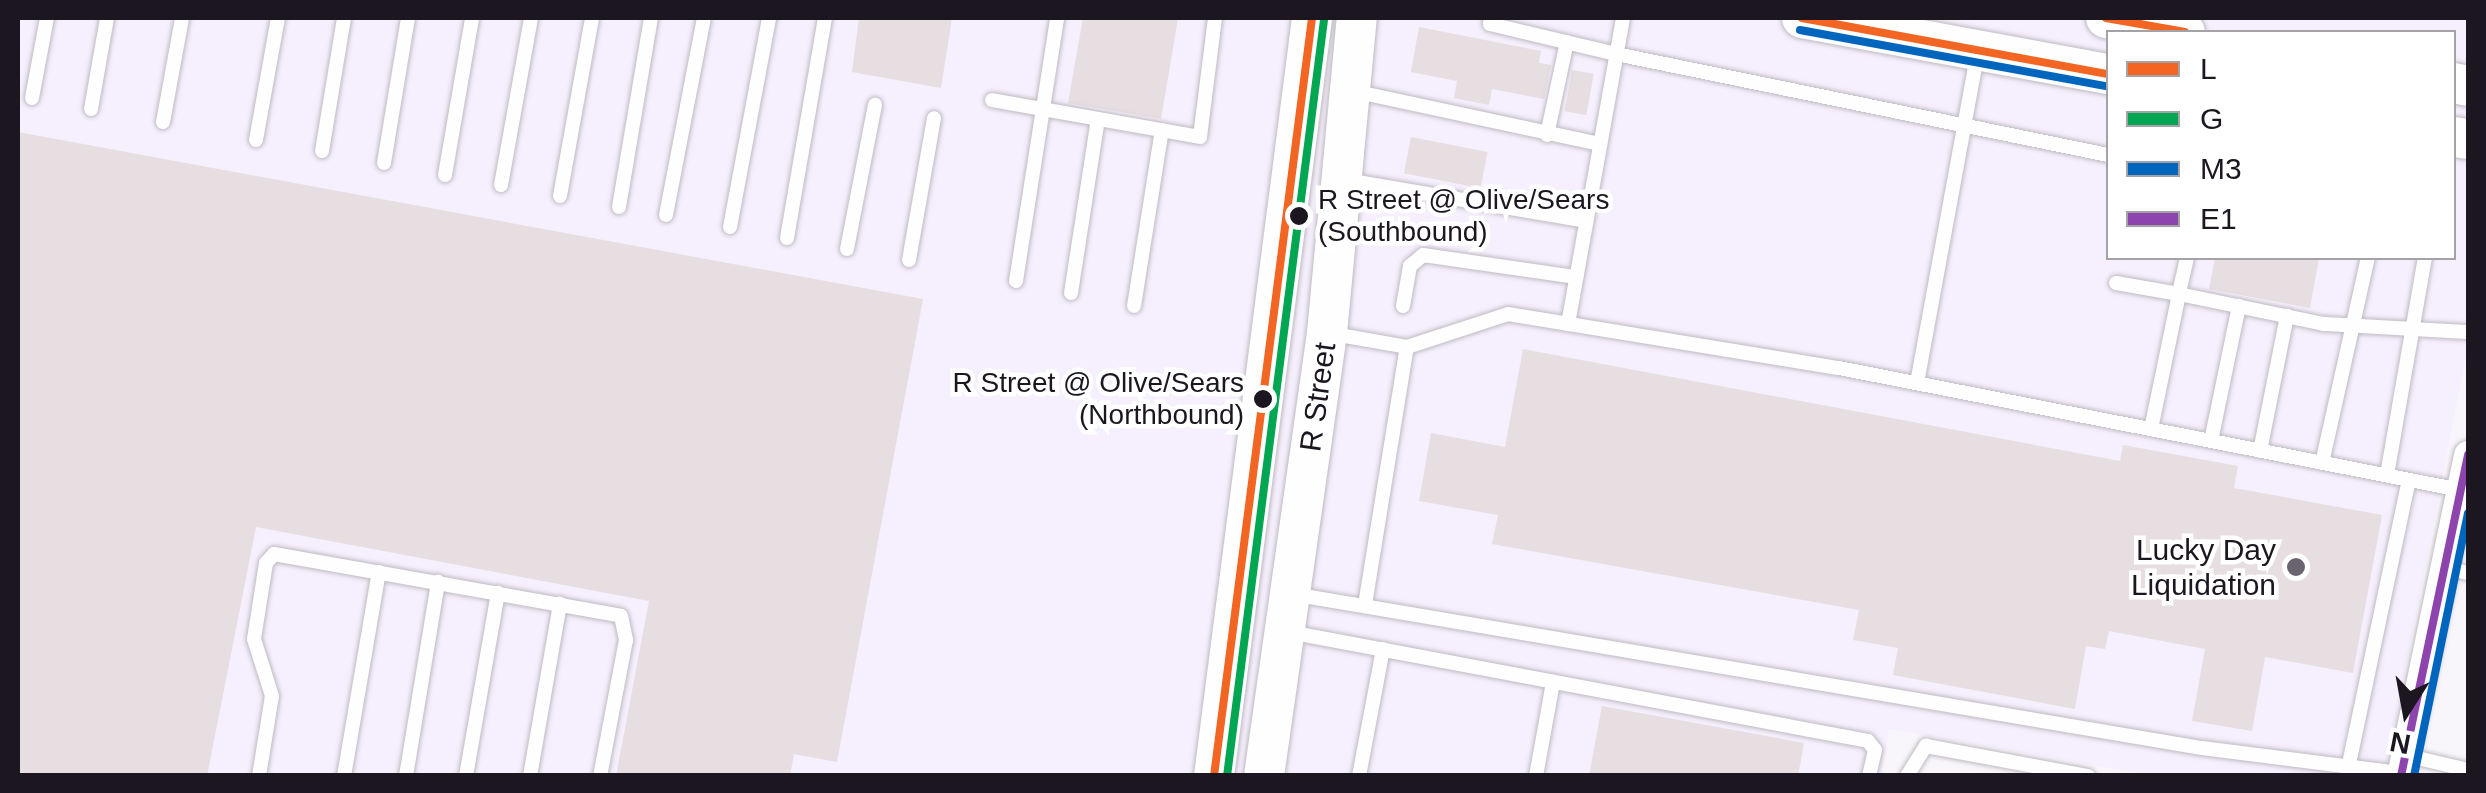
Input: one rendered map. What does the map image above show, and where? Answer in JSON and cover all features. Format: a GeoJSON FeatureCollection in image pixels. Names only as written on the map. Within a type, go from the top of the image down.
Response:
{"type":"FeatureCollection","features":[{"type":"Feature","properties":{"kind":"street","name":"R Street"},"geometry":{"type":"LineString","coordinates":[[1214,776],[1312,18]]}},
{"type":"Feature","properties":{"kind":"street","name":"R Street"},"geometry":{"type":"LineString","coordinates":[[1264,776],[1327,333],[1358,18]]}},
{"type":"Feature","properties":{"kind":"street"},"geometry":{"type":"LineString","coordinates":[[1802,18],[2106,74]]}},
{"type":"Feature","properties":{"kind":"street"},"geometry":{"type":"LineString","coordinates":[[2106,18],[2174,30]]}},
{"type":"Feature","properties":{"kind":"street"},"geometry":{"type":"LineString","coordinates":[[1292,186],[1304,213],[1305,305],[1311,322],[1327,333]]}},
{"type":"Feature","properties":{"kind":"street"},"geometry":{"type":"LineString","coordinates":[[1271,332],[1296,344],[1301,362],[1282,527],[1288,596]]}},
{"type":"Feature","properties":{"kind":"street"},"geometry":{"type":"LineString","coordinates":[[2402,768],[2457,570],[2461,490],[2468,455]]}},
{"type":"Feature","properties":{"kind":"street"},"geometry":{"type":"LineString","coordinates":[[1222,721],[1236,751],[1235,776]]}},
{"type":"Feature","properties":{"kind":"lane"},"geometry":{"type":"LineString","coordinates":[[32,98],[47,18]]}},
{"type":"Feature","properties":{"kind":"lane"},"geometry":{"type":"LineString","coordinates":[[91,109],[108,18]]}},
{"type":"Feature","properties":{"kind":"lane"},"geometry":{"type":"LineString","coordinates":[[163,122],[182,18]]}},
{"type":"Feature","properties":{"kind":"lane"},"geometry":{"type":"LineString","coordinates":[[256,140],[278,18]]}},
{"type":"Feature","properties":{"kind":"lane"},"geometry":{"type":"LineString","coordinates":[[322,152],[344,18]]}},
{"type":"Feature","properties":{"kind":"lane"},"geometry":{"type":"LineString","coordinates":[[384,163],[408,18]]}},
{"type":"Feature","properties":{"kind":"lane"},"geometry":{"type":"LineString","coordinates":[[445,174],[472,18]]}},
{"type":"Feature","properties":{"kind":"lane"},"geometry":{"type":"LineString","coordinates":[[502,185],[532,18]]}},
{"type":"Feature","properties":{"kind":"lane"},"geometry":{"type":"LineString","coordinates":[[560,196],[592,18]]}},
{"type":"Feature","properties":{"kind":"lane"},"geometry":{"type":"LineString","coordinates":[[619,207],[651,18]]}},
{"type":"Feature","properties":{"kind":"lane"},"geometry":{"type":"LineString","coordinates":[[666,216],[704,18]]}},
{"type":"Feature","properties":{"kind":"lane"},"geometry":{"type":"LineString","coordinates":[[730,227],[770,18]]}},
{"type":"Feature","properties":{"kind":"lane"},"geometry":{"type":"LineString","coordinates":[[788,238],[826,18]]}},
{"type":"Feature","properties":{"kind":"lane"},"geometry":{"type":"LineString","coordinates":[[1016,281],[1057,18]]}},
{"type":"Feature","properties":{"kind":"lane"},"geometry":{"type":"LineString","coordinates":[[992,100],[1200,137],[1215,18]]}},
{"type":"Feature","properties":{"kind":"lane"},"geometry":{"type":"LineString","coordinates":[[1492,18],[1490,24],[1616,54],[2106,154]]}},
{"type":"Feature","properties":{"kind":"lane"},"geometry":{"type":"LineString","coordinates":[[1568,324],[1623,18]]}},
{"type":"Feature","properties":{"kind":"lane"},"geometry":{"type":"LineString","coordinates":[[1547,135],[1567,42]]}},
{"type":"Feature","properties":{"kind":"lane"},"geometry":{"type":"LineString","coordinates":[[1917,383],[1978,50]]}},
{"type":"Feature","properties":{"kind":"lane"},"geometry":{"type":"LineString","coordinates":[[1350,90],[1600,144]]}},
{"type":"Feature","properties":{"kind":"lane"},"geometry":{"type":"LineString","coordinates":[[847,249],[875,105]]}},
{"type":"Feature","properties":{"kind":"lane"},"geometry":{"type":"LineString","coordinates":[[909,260],[934,118]]}},
{"type":"Feature","properties":{"kind":"lane"},"geometry":{"type":"LineString","coordinates":[[1071,293],[1098,118]]}},
{"type":"Feature","properties":{"kind":"lane"},"geometry":{"type":"LineString","coordinates":[[1134,306],[1162,130]]}},
{"type":"Feature","properties":{"kind":"lane"},"geometry":{"type":"LineString","coordinates":[[1342,179],[1586,221]]}},
{"type":"Feature","properties":{"kind":"lane"},"geometry":{"type":"LineString","coordinates":[[1403,306],[1410,266],[1423,254],[1576,277]]}},
{"type":"Feature","properties":{"kind":"lane"},"geometry":{"type":"LineString","coordinates":[[2151,429],[2186,260]]}},
{"type":"Feature","properties":{"kind":"lane"},"geometry":{"type":"LineString","coordinates":[[2322,463],[2368,260]]}},
{"type":"Feature","properties":{"kind":"lane"},"geometry":{"type":"LineString","coordinates":[[2387,476],[2425,260]]}},
{"type":"Feature","properties":{"kind":"lane"},"geometry":{"type":"LineString","coordinates":[[2116,283],[2287,316],[2468,332]]}},
{"type":"Feature","properties":{"kind":"lane"},"geometry":{"type":"LineString","coordinates":[[2212,441],[2239,306]]}},
{"type":"Feature","properties":{"kind":"lane"},"geometry":{"type":"LineString","coordinates":[[1327,333],[1407,347],[1508,314],[1917,383],[2461,490]]}},
{"type":"Feature","properties":{"kind":"lane"},"geometry":{"type":"LineString","coordinates":[[2260,451],[2287,316]]}},
{"type":"Feature","properties":{"kind":"lane"},"geometry":{"type":"LineString","coordinates":[[1365,606],[1407,347]]}},
{"type":"Feature","properties":{"kind":"lane"},"geometry":{"type":"LineString","coordinates":[[2349,764],[2410,480]]}},
{"type":"Feature","properties":{"kind":"lane"},"geometry":{"type":"LineString","coordinates":[[259,776],[272,696],[254,638],[266,564],[274,554],[620,616],[626,629],[600,776]]}},
{"type":"Feature","properties":{"kind":"lane"},"geometry":{"type":"LineString","coordinates":[[344,776],[380,572]]}},
{"type":"Feature","properties":{"kind":"lane"},"geometry":{"type":"LineString","coordinates":[[406,776],[438,582]]}},
{"type":"Feature","properties":{"kind":"lane"},"geometry":{"type":"LineString","coordinates":[[466,776],[498,593]]}},
{"type":"Feature","properties":{"kind":"lane"},"geometry":{"type":"LineString","coordinates":[[1288,596],[2202,748],[2349,764],[2468,770]]}},
{"type":"Feature","properties":{"kind":"lane"},"geometry":{"type":"LineString","coordinates":[[1288,596],[1383,650],[1868,741],[1874,750],[1869,776]]}},
{"type":"Feature","properties":{"kind":"lane"},"geometry":{"type":"LineString","coordinates":[[530,776],[560,604]]}},
{"type":"Feature","properties":{"kind":"lane"},"geometry":{"type":"LineString","coordinates":[[1359,776],[1383,650]]}},
{"type":"Feature","properties":{"kind":"lane"},"geometry":{"type":"LineString","coordinates":[[1536,776],[1553,682]]}},
{"type":"Feature","properties":{"kind":"lane"},"geometry":{"type":"LineString","coordinates":[[1907,776],[1926,746],[2088,776]]}},
{"type":"Feature","properties":{"kind":"shaded area"},"geometry":{"type":"Polygon","coordinates":[[[18,18],[2468,18],[2468,345],[2385,775],[2149,775],[1889,729],[1881,776],[18,775],[18,18]]]}},
{"type":"Feature","properties":{"kind":"building"},"geometry":{"type":"Polygon","coordinates":[[[859,18],[952,18],[941,88],[852,72],[859,18]]]}},
{"type":"Feature","properties":{"kind":"building"},"geometry":{"type":"Polygon","coordinates":[[[1083,18],[1178,18],[1161,119],[1068,103],[1083,18]]]}},
{"type":"Feature","properties":{"kind":"building"},"geometry":{"type":"Polygon","coordinates":[[[1419,27],[1541,51],[1539,63],[1551,65],[1544,99],[1492,89],[1489,105],[1454,98],[1457,81],[1411,72],[1419,27]]]}},
{"type":"Feature","properties":{"kind":"building"},"geometry":{"type":"Polygon","coordinates":[[[1572,70],[1594,74],[1586,115],[1565,111],[1572,70]]]}},
{"type":"Feature","properties":{"kind":"building"},"geometry":{"type":"Polygon","coordinates":[[[18,132],[923,299],[837,762],[794,754],[790,776],[616,776],[649,601],[256,527],[207,776],[18,776],[18,132]]]}},
{"type":"Feature","properties":{"kind":"building"},"geometry":{"type":"Polygon","coordinates":[[[1411,137],[1488,152],[1481,188],[1404,173],[1411,137]]]}},
{"type":"Feature","properties":{"kind":"building"},"geometry":{"type":"Polygon","coordinates":[[[2215,260],[2319,260],[2310,308],[2209,289],[2215,260]]]}},
{"type":"Feature","properties":{"kind":"building"},"geometry":{"type":"Polygon","coordinates":[[[1523,349],[2120,461],[2123,445],[2238,466],[2234,488],[2382,515],[2353,673],[2265,657],[2252,731],[2192,721],[2205,649],[2109,631],[2105,649],[2086,646],[2075,709],[1893,675],[1898,648],[1853,640],[1859,610],[1492,544],[1498,515],[1419,501],[1431,433],[1505,447],[1523,349]]]}},
{"type":"Feature","properties":{"kind":"building"},"geometry":{"type":"Polygon","coordinates":[[[1602,706],[1804,743],[1798,776],[1589,776],[1602,706]]]}},
{"type":"Feature","properties":{"kind":"transit line","name":"L"},"geometry":{"type":"LineString","coordinates":[[1214,776],[1312,18]]}},
{"type":"Feature","properties":{"kind":"transit line","name":"L"},"geometry":{"type":"LineString","coordinates":[[1802,18],[2106,74]]}},
{"type":"Feature","properties":{"kind":"transit line","name":"L"},"geometry":{"type":"LineString","coordinates":[[2106,18],[2174,30]]}},
{"type":"Feature","properties":{"kind":"transit line","name":"G"},"geometry":{"type":"LineString","coordinates":[[1227,776],[1324,20]]}},
{"type":"Feature","properties":{"kind":"transit line","name":"M3"},"geometry":{"type":"LineString","coordinates":[[1800,30],[2106,86]]}},
{"type":"Feature","properties":{"kind":"transit line","name":"E1"},"geometry":{"type":"LineString","coordinates":[[2401,776],[2468,455]]}},
{"type":"Feature","properties":{"kind":"transit line","name":"M3"},"geometry":{"type":"LineString","coordinates":[[2414,776],[2468,514]]}},
{"type":"Feature","properties":{"kind":"place","name":"R Street @ Olive/Sears (Southbound)"},"geometry":{"type":"Point","coordinates":[1299,216]}},
{"type":"Feature","properties":{"kind":"place","name":"R Street @ Olive/Sears (Northbound)"},"geometry":{"type":"Point","coordinates":[1263,399]}},
{"type":"Feature","properties":{"kind":"place","name":"Lucky Day Liquidation"},"geometry":{"type":"Point","coordinates":[2296,567]}}]}
